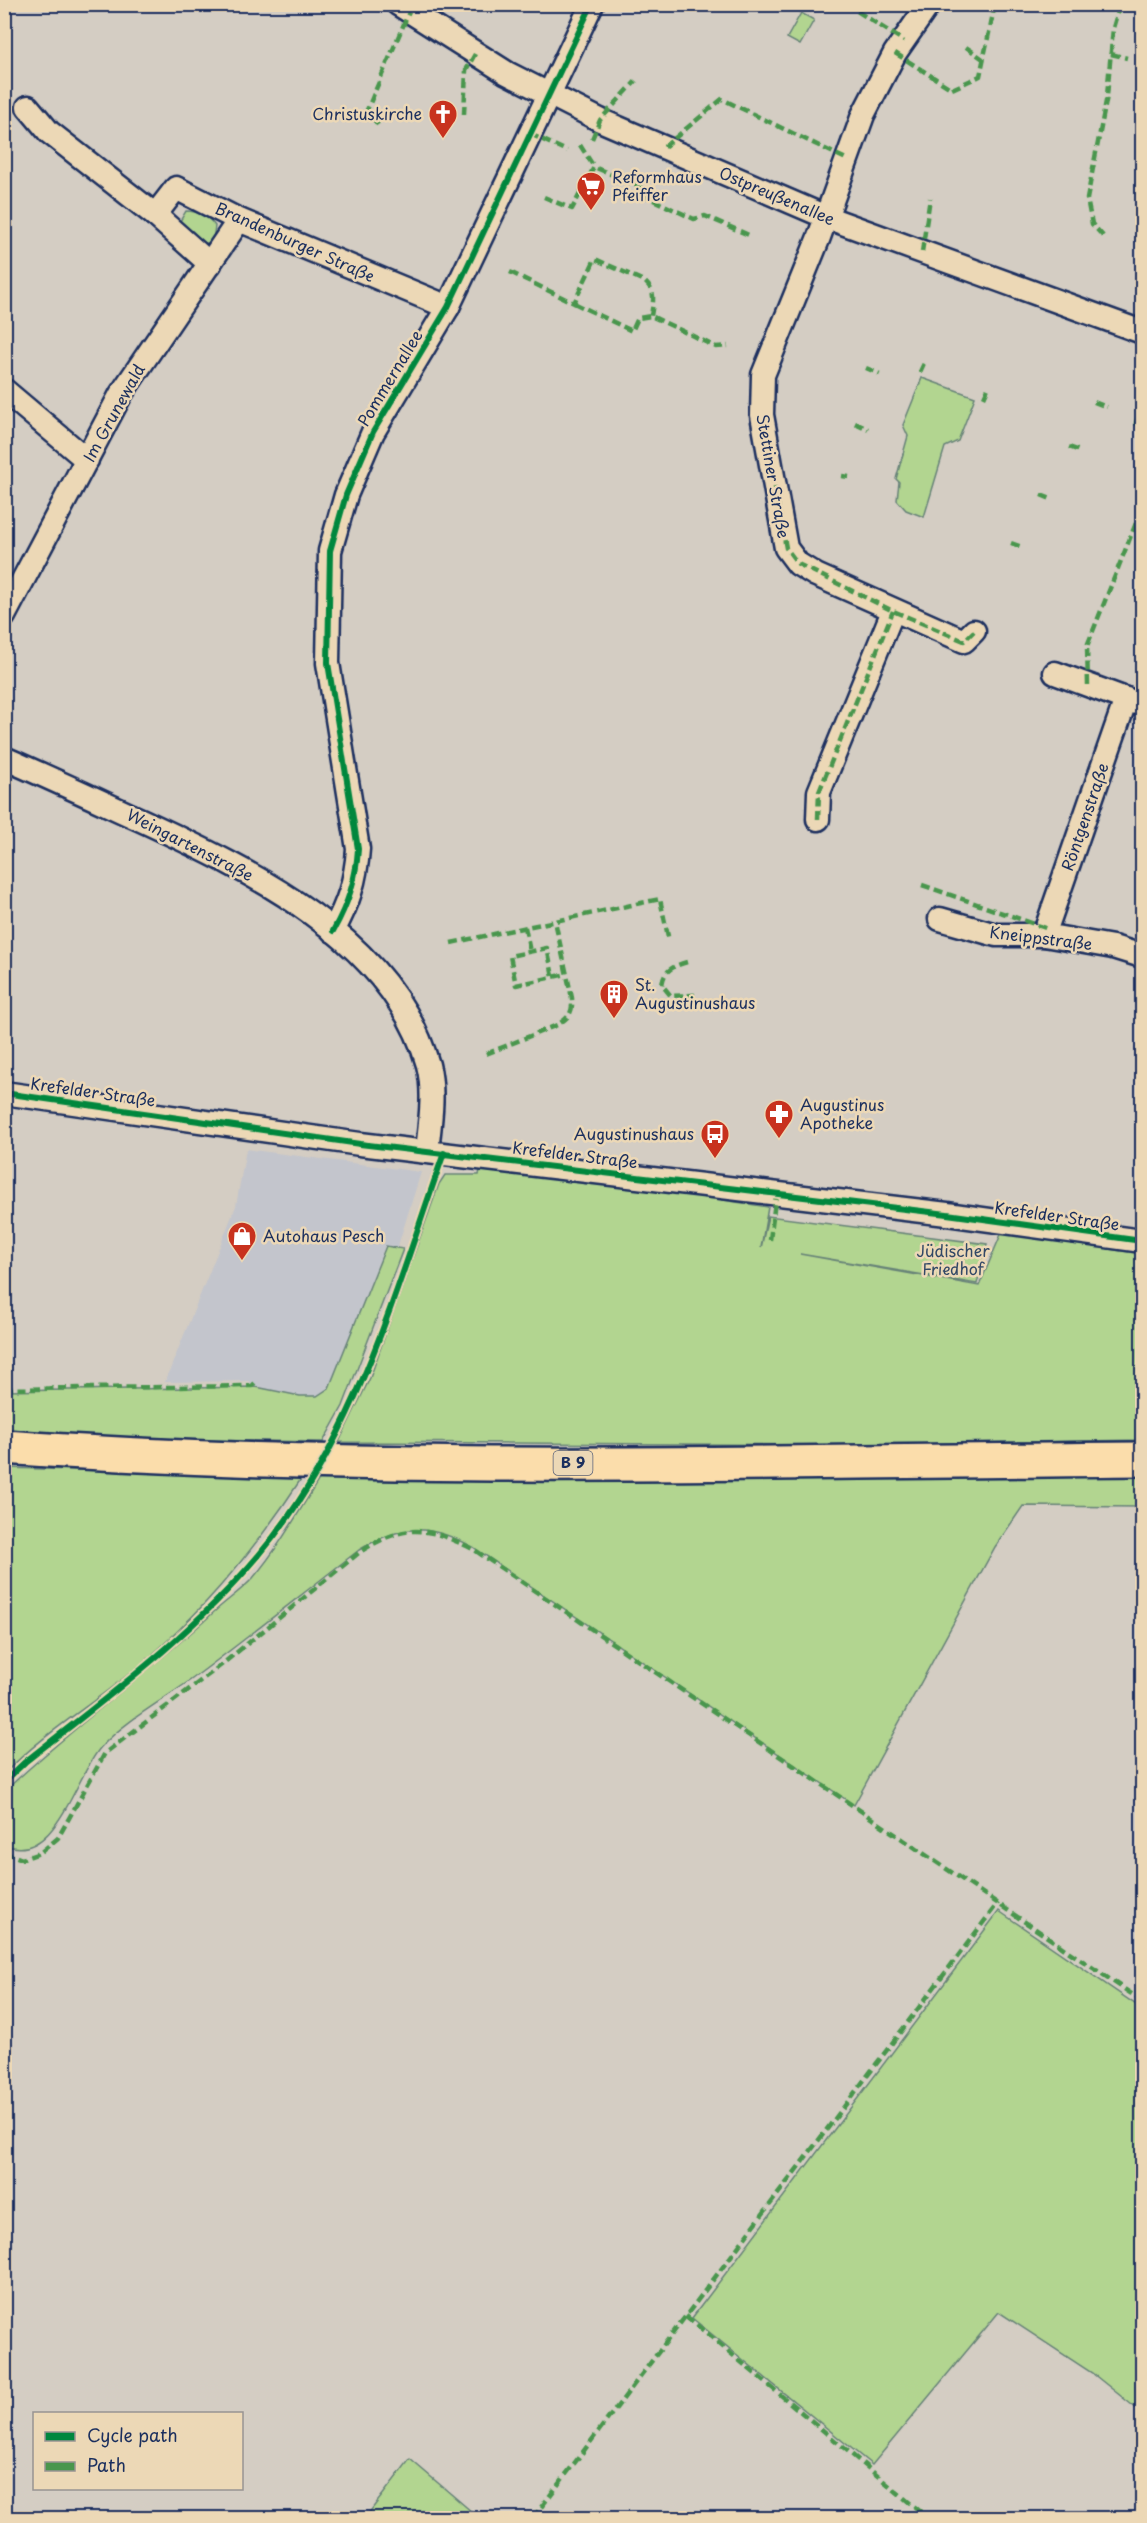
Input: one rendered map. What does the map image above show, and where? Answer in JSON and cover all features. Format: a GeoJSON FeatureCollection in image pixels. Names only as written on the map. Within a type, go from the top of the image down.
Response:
{"type":"FeatureCollection","features":[{"type":"Feature","properties":{"kind":"main road","name":"B 9"},"geometry":{"type":"LineString","coordinates":[[4,1447],[102,1453],[436,1463],[1143,1459]]}},
{"type":"Feature","properties":{"kind":"street","name":"Ostpreußenallee"},"geometry":{"type":"LineString","coordinates":[[398,4],[458,43],[549,96],[826,217],[1143,332]]}},
{"type":"Feature","properties":{"kind":"street","name":"Pommernallee"},"geometry":{"type":"LineString","coordinates":[[333,931],[347,906],[357,876],[358,849],[328,663],[330,551],[346,495],[373,432],[448,307],[592,4]]}},
{"type":"Feature","properties":{"kind":"street","name":"Stettiner Straße"},"geometry":{"type":"LineString","coordinates":[[929,4],[895,53],[862,115],[826,217],[763,375],[762,404],[765,434],[786,548],[798,564],[816,575],[893,611],[964,641],[974,632]]}},
{"type":"Feature","properties":{"kind":"street"},"geometry":{"type":"LineString","coordinates":[[28,106],[49,132],[155,215],[210,264]]}},
{"type":"Feature","properties":{"kind":"street","name":"Brandenburger Straße"},"geometry":{"type":"LineString","coordinates":[[155,215],[176,188],[239,220],[448,307]]}},
{"type":"Feature","properties":{"kind":"street","name":"Im Grunewald"},"geometry":{"type":"LineString","coordinates":[[4,616],[121,394],[239,220]]}},
{"type":"Feature","properties":{"kind":"street"},"geometry":{"type":"LineString","coordinates":[[4,390],[87,460]]}},
{"type":"Feature","properties":{"kind":"street"},"geometry":{"type":"LineString","coordinates":[[818,819],[819,792],[893,611]]}},
{"type":"Feature","properties":{"kind":"street","name":"Röntgenstraße"},"geometry":{"type":"LineString","coordinates":[[1044,935],[1134,702],[1055,673]]}},
{"type":"Feature","properties":{"kind":"street","name":"Weingartenstraße"},"geometry":{"type":"LineString","coordinates":[[4,758],[217,856],[272,888],[333,931],[377,971],[395,994],[416,1030],[428,1067],[432,1104],[427,1151]]}},
{"type":"Feature","properties":{"kind":"street","name":"Kneippstraße"},"geometry":{"type":"LineString","coordinates":[[940,919],[996,935],[1044,935],[1113,947],[1143,956]]}},
{"type":"Feature","properties":{"kind":"street","name":"Krefelder Straße"},"geometry":{"type":"LineString","coordinates":[[4,1093],[360,1144],[947,1214],[1143,1241]]}},
{"type":"Feature","properties":{"kind":"shaded area"},"geometry":{"type":"Polygon","coordinates":[[[246,1149],[421,1172],[397,1249],[385,1246],[329,1388],[317,1396],[300,1396],[256,1387],[249,1381],[165,1382],[236,1206],[246,1149]]]}},
{"type":"Feature","properties":{"kind":"green space"},"geometry":{"type":"Polygon","coordinates":[[[801,13],[814,20],[800,45],[787,38],[801,13]]]}},
{"type":"Feature","properties":{"kind":"green space"},"geometry":{"type":"Polygon","coordinates":[[[186,211],[199,213],[213,223],[215,226],[213,240],[208,243],[199,243],[182,227],[180,221],[186,211]]]}},
{"type":"Feature","properties":{"kind":"green space"},"geometry":{"type":"Polygon","coordinates":[[[922,378],[975,397],[958,441],[945,447],[924,517],[906,510],[897,500],[899,482],[896,479],[908,436],[903,425],[922,378]]]}},
{"type":"Feature","properties":{"kind":"green space","name":"Jüdischer Friedhof"},"geometry":{"type":"Polygon","coordinates":[[[481,1165],[538,1171],[768,1207],[761,1248],[768,1216],[987,1244],[977,1284],[800,1254],[979,1286],[1002,1232],[1114,1240],[1108,1249],[1142,1254],[1142,1440],[860,1445],[339,1442],[370,1378],[439,1184],[445,1175],[479,1175],[481,1165]]]}},
{"type":"Feature","properties":{"kind":"green space"},"geometry":{"type":"Polygon","coordinates":[[[386,1246],[403,1249],[343,1406],[323,1442],[124,1439],[5,1431],[4,1391],[256,1387],[300,1396],[317,1396],[329,1388],[386,1246]]]}},
{"type":"Feature","properties":{"kind":"green space"},"geometry":{"type":"Polygon","coordinates":[[[5,1468],[303,1476],[231,1574],[170,1639],[111,1688],[38,1743],[5,1773],[5,1468]]]}},
{"type":"Feature","properties":{"kind":"green space"},"geometry":{"type":"Polygon","coordinates":[[[1142,1475],[1142,1507],[1023,1506],[995,1547],[854,1805],[473,1547],[443,1534],[415,1530],[388,1535],[359,1550],[192,1679],[122,1728],[101,1747],[51,1830],[38,1842],[23,1848],[5,1845],[4,1792],[249,1582],[281,1541],[321,1476],[1142,1475]]]}},
{"type":"Feature","properties":{"kind":"green space"},"geometry":{"type":"Polygon","coordinates":[[[999,1911],[1142,2009],[1142,2413],[1092,2373],[999,2312],[872,2465],[692,2318],[999,1911]]]}},
{"type":"Feature","properties":{"kind":"green space"},"geometry":{"type":"Polygon","coordinates":[[[410,2459],[479,2518],[365,2518],[410,2459]]]}},
{"type":"Feature","properties":{"kind":"marked path"},"geometry":{"type":"LineString","coordinates":[[846,4],[904,41]]}},
{"type":"Feature","properties":{"kind":"marked path"},"geometry":{"type":"LineString","coordinates":[[895,53],[952,89],[980,76],[995,4]]}},
{"type":"Feature","properties":{"kind":"marked path"},"geometry":{"type":"LineString","coordinates":[[1103,236],[1092,224],[1087,199],[1107,96],[1113,28],[1120,4]]}},
{"type":"Feature","properties":{"kind":"marked path"},"geometry":{"type":"LineString","coordinates":[[378,125],[367,110],[409,12]]}},
{"type":"Feature","properties":{"kind":"marked path"},"geometry":{"type":"LineString","coordinates":[[966,47],[983,59]]}},
{"type":"Feature","properties":{"kind":"marked path"},"geometry":{"type":"LineString","coordinates":[[464,114],[466,70],[475,54]]}},
{"type":"Feature","properties":{"kind":"marked path"},"geometry":{"type":"LineString","coordinates":[[1111,54],[1127,58]]}},
{"type":"Feature","properties":{"kind":"marked path"},"geometry":{"type":"LineString","coordinates":[[592,139],[600,120],[636,81]]}},
{"type":"Feature","properties":{"kind":"marked path"},"geometry":{"type":"LineString","coordinates":[[664,147],[722,99],[846,159]]}},
{"type":"Feature","properties":{"kind":"marked path"},"geometry":{"type":"LineString","coordinates":[[530,134],[567,151]]}},
{"type":"Feature","properties":{"kind":"marked path"},"geometry":{"type":"LineString","coordinates":[[580,145],[594,167]]}},
{"type":"Feature","properties":{"kind":"marked path"},"geometry":{"type":"LineString","coordinates":[[544,197],[572,209],[594,167],[643,188],[645,196],[694,219],[705,216],[751,236]]}},
{"type":"Feature","properties":{"kind":"marked path"},"geometry":{"type":"LineString","coordinates":[[922,252],[930,198]]}},
{"type":"Feature","properties":{"kind":"marked path"},"geometry":{"type":"LineString","coordinates":[[510,272],[574,303],[595,259],[644,281],[648,285],[653,297],[651,316]]}},
{"type":"Feature","properties":{"kind":"marked path"},"geometry":{"type":"LineString","coordinates":[[574,303],[632,331],[638,318],[651,316],[716,347],[728,346]]}},
{"type":"Feature","properties":{"kind":"marked path"},"geometry":{"type":"LineString","coordinates":[[920,372],[925,361]]}},
{"type":"Feature","properties":{"kind":"marked path"},"geometry":{"type":"LineString","coordinates":[[866,368],[880,374]]}},
{"type":"Feature","properties":{"kind":"marked path"},"geometry":{"type":"LineString","coordinates":[[984,397],[989,386]]}},
{"type":"Feature","properties":{"kind":"marked path"},"geometry":{"type":"LineString","coordinates":[[1094,402],[1107,407]]}},
{"type":"Feature","properties":{"kind":"marked path"},"geometry":{"type":"LineString","coordinates":[[1142,405],[1136,423],[1141,428],[1142,488]]}},
{"type":"Feature","properties":{"kind":"marked path"},"geometry":{"type":"LineString","coordinates":[[855,423],[868,429]]}},
{"type":"Feature","properties":{"kind":"marked path"},"geometry":{"type":"LineString","coordinates":[[765,434],[786,548],[798,564],[893,611],[964,641],[974,631]]}},
{"type":"Feature","properties":{"kind":"marked path"},"geometry":{"type":"LineString","coordinates":[[1069,447],[1080,451]]}},
{"type":"Feature","properties":{"kind":"marked path"},"geometry":{"type":"LineString","coordinates":[[842,476],[849,477]]}},
{"type":"Feature","properties":{"kind":"marked path"},"geometry":{"type":"LineString","coordinates":[[1041,495],[1051,499]]}},
{"type":"Feature","properties":{"kind":"marked path"},"geometry":{"type":"LineString","coordinates":[[1088,685],[1087,646],[1142,508]]}},
{"type":"Feature","properties":{"kind":"marked path"},"geometry":{"type":"LineString","coordinates":[[1011,543],[1022,547]]}},
{"type":"Feature","properties":{"kind":"marked path"},"geometry":{"type":"LineString","coordinates":[[818,819],[819,792],[893,611]]}},
{"type":"Feature","properties":{"kind":"marked path"},"geometry":{"type":"LineString","coordinates":[[922,885],[1046,928]]}},
{"type":"Feature","properties":{"kind":"marked path"},"geometry":{"type":"LineString","coordinates":[[451,943],[660,899],[669,941]]}},
{"type":"Feature","properties":{"kind":"marked path"},"geometry":{"type":"LineString","coordinates":[[486,1054],[557,1025],[570,1014],[572,998],[555,921]]}},
{"type":"Feature","properties":{"kind":"marked path"},"geometry":{"type":"LineString","coordinates":[[525,927],[530,952]]}},
{"type":"Feature","properties":{"kind":"marked path"},"geometry":{"type":"LineString","coordinates":[[553,976],[547,948],[510,956],[516,985],[567,974]]}},
{"type":"Feature","properties":{"kind":"marked path"},"geometry":{"type":"LineString","coordinates":[[687,962],[670,969],[662,985],[671,996],[695,995]]}},
{"type":"Feature","properties":{"kind":"marked path"},"geometry":{"type":"LineString","coordinates":[[770,1240],[776,1194]]}},
{"type":"Feature","properties":{"kind":"marked path"},"geometry":{"type":"LineString","coordinates":[[4,1389],[252,1386],[257,1381]]}},
{"type":"Feature","properties":{"kind":"marked path"},"geometry":{"type":"LineString","coordinates":[[4,1852],[22,1859],[40,1853],[58,1838],[105,1753],[220,1666],[360,1552],[390,1536],[403,1532],[428,1532],[473,1549],[1142,2001]]}},
{"type":"Feature","properties":{"kind":"marked path"},"geometry":{"type":"LineString","coordinates":[[533,2518],[998,1903]]}},
{"type":"Feature","properties":{"kind":"marked path"},"geometry":{"type":"LineString","coordinates":[[686,2316],[928,2518]]}},
{"type":"Feature","properties":{"kind":"cycle path"},"geometry":{"type":"LineString","coordinates":[[333,931],[350,891],[358,849],[328,663],[330,551],[346,495],[373,432],[448,307],[592,4]]}},
{"type":"Feature","properties":{"kind":"cycle path"},"geometry":{"type":"LineString","coordinates":[[4,1093],[360,1144],[947,1214],[1142,1241]]}},
{"type":"Feature","properties":{"kind":"cycle path"},"geometry":{"type":"LineString","coordinates":[[4,1782],[25,1762],[177,1639],[233,1584],[259,1555],[293,1510],[322,1463],[370,1363],[444,1153]]}},
{"type":"Feature","properties":{"kind":"place","name":"Christuskirche"},"geometry":{"type":"Point","coordinates":[443,140]}},
{"type":"Feature","properties":{"kind":"place","name":"Reformhaus Pfeiffer"},"geometry":{"type":"Point","coordinates":[591,212]}},
{"type":"Feature","properties":{"kind":"place","name":"St. Augustinushaus"},"geometry":{"type":"Point","coordinates":[614,1020]}},
{"type":"Feature","properties":{"kind":"place","name":"Augustinus Apotheke"},"geometry":{"type":"Point","coordinates":[779,1140]}},
{"type":"Feature","properties":{"kind":"place","name":"Augustinushaus"},"geometry":{"type":"Point","coordinates":[715,1160]}},
{"type":"Feature","properties":{"kind":"place","name":"Autohaus Pesch"},"geometry":{"type":"Point","coordinates":[242,1262]}}]}
